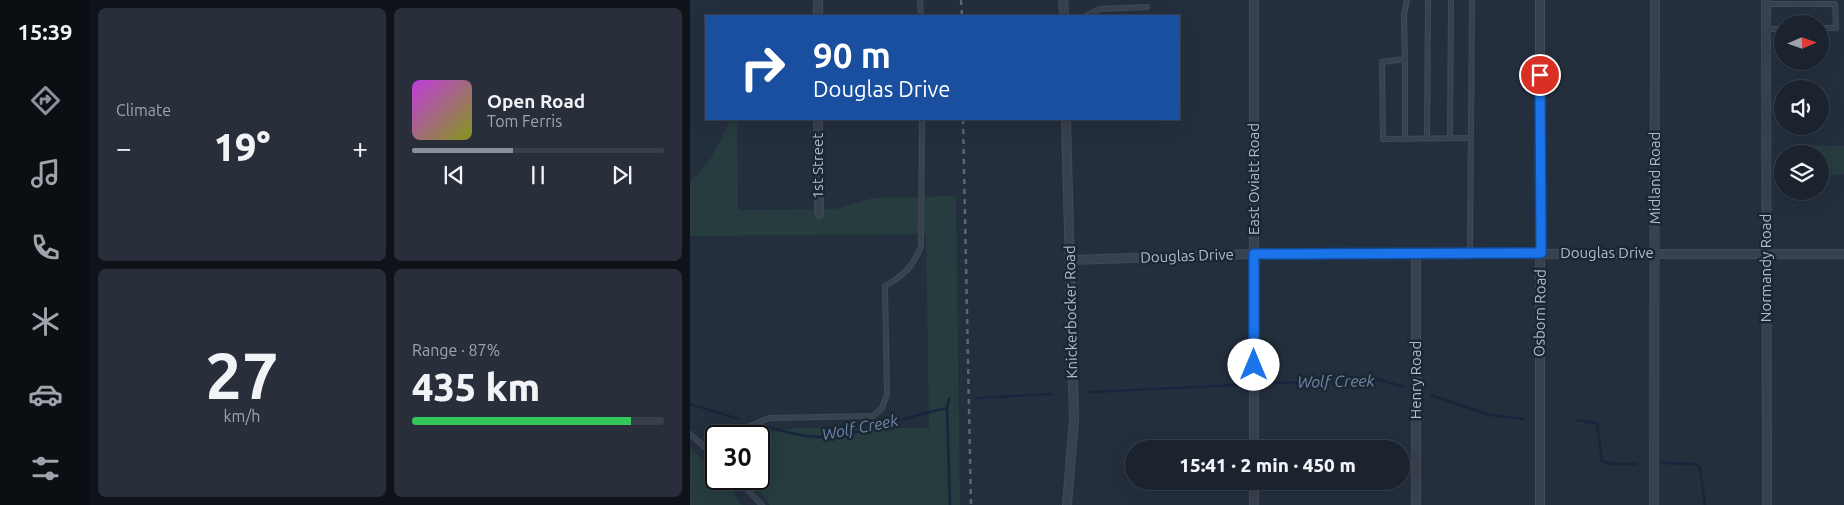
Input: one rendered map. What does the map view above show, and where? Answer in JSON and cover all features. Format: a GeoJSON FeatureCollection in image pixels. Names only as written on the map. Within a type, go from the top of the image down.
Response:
{"type":"FeatureCollection","features":[{"type":"Feature","properties":{"kind":"street"},"geometry":{"type":"LineString","coordinates":[[818,0],[818,15]]}},
{"type":"Feature","properties":{"kind":"street"},"geometry":{"type":"LineString","coordinates":[[1063,0],[1064,15]]}},
{"type":"Feature","properties":{"kind":"street","name":"East Oviatt Road"},"geometry":{"type":"LineString","coordinates":[[1254,0],[1254,440]]}},
{"type":"Feature","properties":{"kind":"street","name":"Osborn Road"},"geometry":{"type":"LineString","coordinates":[[1540,0],[1540,505]]}},
{"type":"Feature","properties":{"kind":"street","name":"Midland Road"},"geometry":{"type":"LineString","coordinates":[[1654,0],[1654,505]]}},
{"type":"Feature","properties":{"kind":"street","name":"Normandy Road"},"geometry":{"type":"LineString","coordinates":[[1766,2],[1767,505]]}},
{"type":"Feature","properties":{"kind":"street","name":"1st Street"},"geometry":{"type":"LineString","coordinates":[[818,120],[819,214]]}},
{"type":"Feature","properties":{"kind":"street","name":"Knickerbocker Road"},"geometry":{"type":"LineString","coordinates":[[1066,120],[1074,419],[1067,505]]}},
{"type":"Feature","properties":{"kind":"street","name":"Douglas Drive"},"geometry":{"type":"LineString","coordinates":[[1070,260],[1254,254],[1844,254]]}},
{"type":"Feature","properties":{"kind":"street","name":"Henry Road"},"geometry":{"type":"LineString","coordinates":[[1416,255],[1416,505]]}},
{"type":"Feature","properties":{"kind":"street"},"geometry":{"type":"LineString","coordinates":[[1254,490],[1254,505]]}},
{"type":"Feature","properties":{"kind":"lane"},"geometry":{"type":"LineString","coordinates":[[920,0],[920,15]]}},
{"type":"Feature","properties":{"kind":"lane"},"geometry":{"type":"LineString","coordinates":[[1405,139],[1404,15],[1407,0]]}},
{"type":"Feature","properties":{"kind":"lane"},"geometry":{"type":"LineString","coordinates":[[1427,138],[1428,0]]}},
{"type":"Feature","properties":{"kind":"lane"},"geometry":{"type":"LineString","coordinates":[[1450,138],[1451,0]]}},
{"type":"Feature","properties":{"kind":"lane"},"geometry":{"type":"LineString","coordinates":[[1470,254],[1472,0]]}},
{"type":"Feature","properties":{"kind":"lane"},"geometry":{"type":"LineString","coordinates":[[1766,2],[1835,4],[1836,28],[1829,28]]}},
{"type":"Feature","properties":{"kind":"lane"},"geometry":{"type":"LineString","coordinates":[[1088,15],[1100,9],[1147,7]]}},
{"type":"Feature","properties":{"kind":"lane"},"geometry":{"type":"LineString","coordinates":[[1766,29],[1774,29]]}},
{"type":"Feature","properties":{"kind":"lane"},"geometry":{"type":"LineString","coordinates":[[1405,59],[1382,62],[1383,139],[1471,138]]}},
{"type":"Feature","properties":{"kind":"lane"},"geometry":{"type":"LineString","coordinates":[[752,425],[769,418],[873,416],[882,408],[887,394],[885,286],[905,274],[916,260],[921,246],[922,120]]}},
{"type":"Feature","properties":{"kind":"lane"},"geometry":{"type":"LineString","coordinates":[[690,434],[705,447]]}},
{"type":"Feature","properties":{"kind":"lane"},"geometry":{"type":"LineString","coordinates":[[748,490],[762,505]]}},
{"type":"Feature","properties":{"kind":"green space"},"geometry":{"type":"Polygon","coordinates":[[[730,120],[737,120],[738,210],[835,209],[873,198],[956,196],[960,505],[770,505],[758,490],[770,490],[770,433],[797,428],[929,428],[926,234],[690,236],[690,183],[711,158],[730,120]]]}},
{"type":"Feature","properties":{"kind":"green space"},"geometry":{"type":"Polygon","coordinates":[[[1829,146],[1844,146],[1844,174],[1829,175],[1829,146]]]}},
{"type":"Feature","properties":{"kind":"green space"},"geometry":{"type":"Polygon","coordinates":[[[690,448],[705,462],[705,490],[733,490],[742,505],[690,505],[690,448]]]}},
{"type":"Feature","properties":{"kind":"waterway","name":"Wolf Creek"},"geometry":{"type":"LineString","coordinates":[[1266,383],[1380,380],[1404,387]]}},
{"type":"Feature","properties":{"kind":"waterway","name":"Wolf Creek"},"geometry":{"type":"LineString","coordinates":[[1090,392],[1237,385]]}},
{"type":"Feature","properties":{"kind":"waterway","name":"Wolf Creek"},"geometry":{"type":"LineString","coordinates":[[976,398],[1051,394]]}},
{"type":"Feature","properties":{"kind":"waterway","name":"Wolf Creek"},"geometry":{"type":"LineString","coordinates":[[1431,395],[1490,415],[1523,419]]}},
{"type":"Feature","properties":{"kind":"waterway","name":"Wolf Creek"},"geometry":{"type":"LineString","coordinates":[[770,427],[807,436],[837,436],[947,408],[949,399]]}},
{"type":"Feature","properties":{"kind":"waterway","name":"Wolf Creek"},"geometry":{"type":"LineString","coordinates":[[690,404],[738,419]]}},
{"type":"Feature","properties":{"kind":"waterway"},"geometry":{"type":"LineString","coordinates":[[947,408],[950,505]]}},
{"type":"Feature","properties":{"kind":"waterway","name":"Wolf Creek"},"geometry":{"type":"LineString","coordinates":[[1577,420],[1597,423],[1602,461],[1613,464],[1636,464]]}},
{"type":"Feature","properties":{"kind":"waterway","name":"Wolf Creek"},"geometry":{"type":"LineString","coordinates":[[1662,463],[1694,464],[1700,467],[1705,505]]}},
{"type":"Feature","properties":{"kind":"railway"},"geometry":{"type":"LineString","coordinates":[[961,0],[962,15]]}},
{"type":"Feature","properties":{"kind":"railway"},"geometry":{"type":"LineString","coordinates":[[963,120],[971,505]]}},
{"type":"Feature","properties":{"kind":"route"},"geometry":{"type":"LineString","coordinates":[[1254,365],[1254,254],[1416,255],[1541,253],[1540,75]]}}]}
